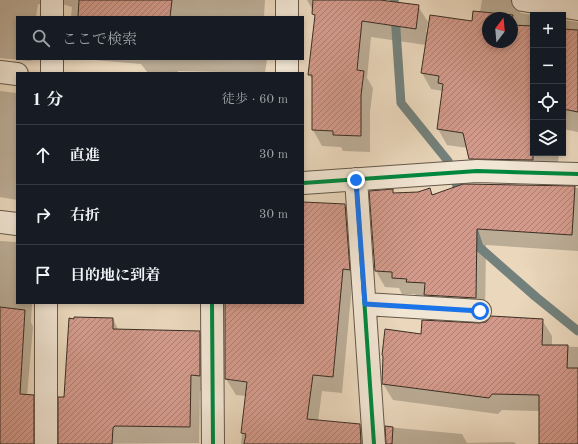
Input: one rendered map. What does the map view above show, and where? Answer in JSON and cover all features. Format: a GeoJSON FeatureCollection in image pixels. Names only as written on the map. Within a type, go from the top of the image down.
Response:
{"type":"FeatureCollection","features":[{"type":"Feature","properties":{"kind":"street"},"geometry":{"type":"LineString","coordinates":[[52,0],[52,16]]}},
{"type":"Feature","properties":{"kind":"street"},"geometry":{"type":"LineString","coordinates":[[287,0],[287,16]]}},
{"type":"Feature","properties":{"kind":"street"},"geometry":{"type":"LineString","coordinates":[[523,0],[578,8]]}},
{"type":"Feature","properties":{"kind":"street"},"geometry":{"type":"LineString","coordinates":[[52,60],[52,72]]}},
{"type":"Feature","properties":{"kind":"street"},"geometry":{"type":"LineString","coordinates":[[287,60],[287,72]]}},
{"type":"Feature","properties":{"kind":"street"},"geometry":{"type":"LineString","coordinates":[[0,72],[16,74]]}},
{"type":"Feature","properties":{"kind":"street"},"geometry":{"type":"LineString","coordinates":[[304,183],[477,171],[578,174]]}},
{"type":"Feature","properties":{"kind":"street"},"geometry":{"type":"LineString","coordinates":[[356,180],[374,444]]}},
{"type":"Feature","properties":{"kind":"street"},"geometry":{"type":"LineString","coordinates":[[0,222],[16,224]]}},
{"type":"Feature","properties":{"kind":"street"},"geometry":{"type":"LineString","coordinates":[[46,304],[46,444]]}},
{"type":"Feature","properties":{"kind":"street"},"geometry":{"type":"LineString","coordinates":[[212,304],[213,444]]}},
{"type":"Feature","properties":{"kind":"street"},"geometry":{"type":"LineString","coordinates":[[365,304],[480,311]]}},
{"type":"Feature","properties":{"kind":"building"},"geometry":{"type":"Polygon","coordinates":[[[79,0],[172,0],[170,16],[78,16],[79,0]]]}},
{"type":"Feature","properties":{"kind":"building"},"geometry":{"type":"Polygon","coordinates":[[[313,0],[380,0],[419,5],[416,29],[362,21],[357,70],[364,71],[361,95],[361,136],[333,135],[333,131],[312,130],[312,75],[308,75],[315,15],[312,14],[313,0]]]}},
{"type":"Feature","properties":{"kind":"building"},"geometry":{"type":"Polygon","coordinates":[[[473,11],[483,12],[482,48],[518,48],[518,25],[530,26],[530,156],[533,156],[533,160],[469,159],[463,133],[437,129],[443,84],[438,83],[439,76],[421,73],[430,15],[472,21],[473,11]]]}},
{"type":"Feature","properties":{"kind":"building"},"geometry":{"type":"Polygon","coordinates":[[[566,29],[578,30],[578,112],[566,110],[566,29]]]}},
{"type":"Feature","properties":{"kind":"building"},"geometry":{"type":"Polygon","coordinates":[[[463,184],[575,186],[572,235],[477,229],[476,298],[424,295],[425,283],[406,282],[407,279],[392,278],[392,272],[375,271],[369,191],[393,189],[393,193],[418,192],[430,188],[432,195],[463,184]]]}},
{"type":"Feature","properties":{"kind":"building"},"geometry":{"type":"Polygon","coordinates":[[[304,202],[345,204],[350,270],[343,269],[333,377],[313,375],[307,419],[360,424],[361,444],[244,444],[246,434],[241,433],[247,382],[225,379],[225,304],[304,304],[304,202]]]}},
{"type":"Feature","properties":{"kind":"building"},"geometry":{"type":"Polygon","coordinates":[[[0,307],[25,310],[20,394],[34,395],[34,444],[0,444],[0,307]]]}},
{"type":"Feature","properties":{"kind":"building"},"geometry":{"type":"Polygon","coordinates":[[[491,316],[543,319],[542,345],[568,345],[567,368],[578,368],[578,444],[539,444],[539,395],[492,394],[489,398],[382,384],[382,355],[385,329],[421,334],[422,320],[479,323],[486,322],[491,316]]]}},
{"type":"Feature","properties":{"kind":"building"},"geometry":{"type":"Polygon","coordinates":[[[74,317],[113,318],[113,329],[200,331],[200,376],[191,375],[190,427],[115,426],[113,428],[112,444],[58,444],[58,397],[64,397],[69,318],[74,319],[74,317]]]}},
{"type":"Feature","properties":{"kind":"building"},"geometry":{"type":"Polygon","coordinates":[[[385,426],[393,427],[392,444],[386,444],[385,426]]]}},
{"type":"Feature","properties":{"kind":"waterway"},"geometry":{"type":"LineString","coordinates":[[394,0],[401,103],[448,161],[461,197]]}},
{"type":"Feature","properties":{"kind":"waterway"},"geometry":{"type":"LineString","coordinates":[[473,229],[479,247],[536,297],[578,331]]}},
{"type":"Feature","properties":{"kind":"cycle path"},"geometry":{"type":"LineString","coordinates":[[304,183],[477,171],[578,174]]}},
{"type":"Feature","properties":{"kind":"cycle path"},"geometry":{"type":"LineString","coordinates":[[356,179],[374,444]]}},
{"type":"Feature","properties":{"kind":"cycle path"},"geometry":{"type":"LineString","coordinates":[[212,304],[213,444]]}},
{"type":"Feature","properties":{"kind":"route"},"geometry":{"type":"LineString","coordinates":[[356,180],[365,304],[480,311]]}}]}
